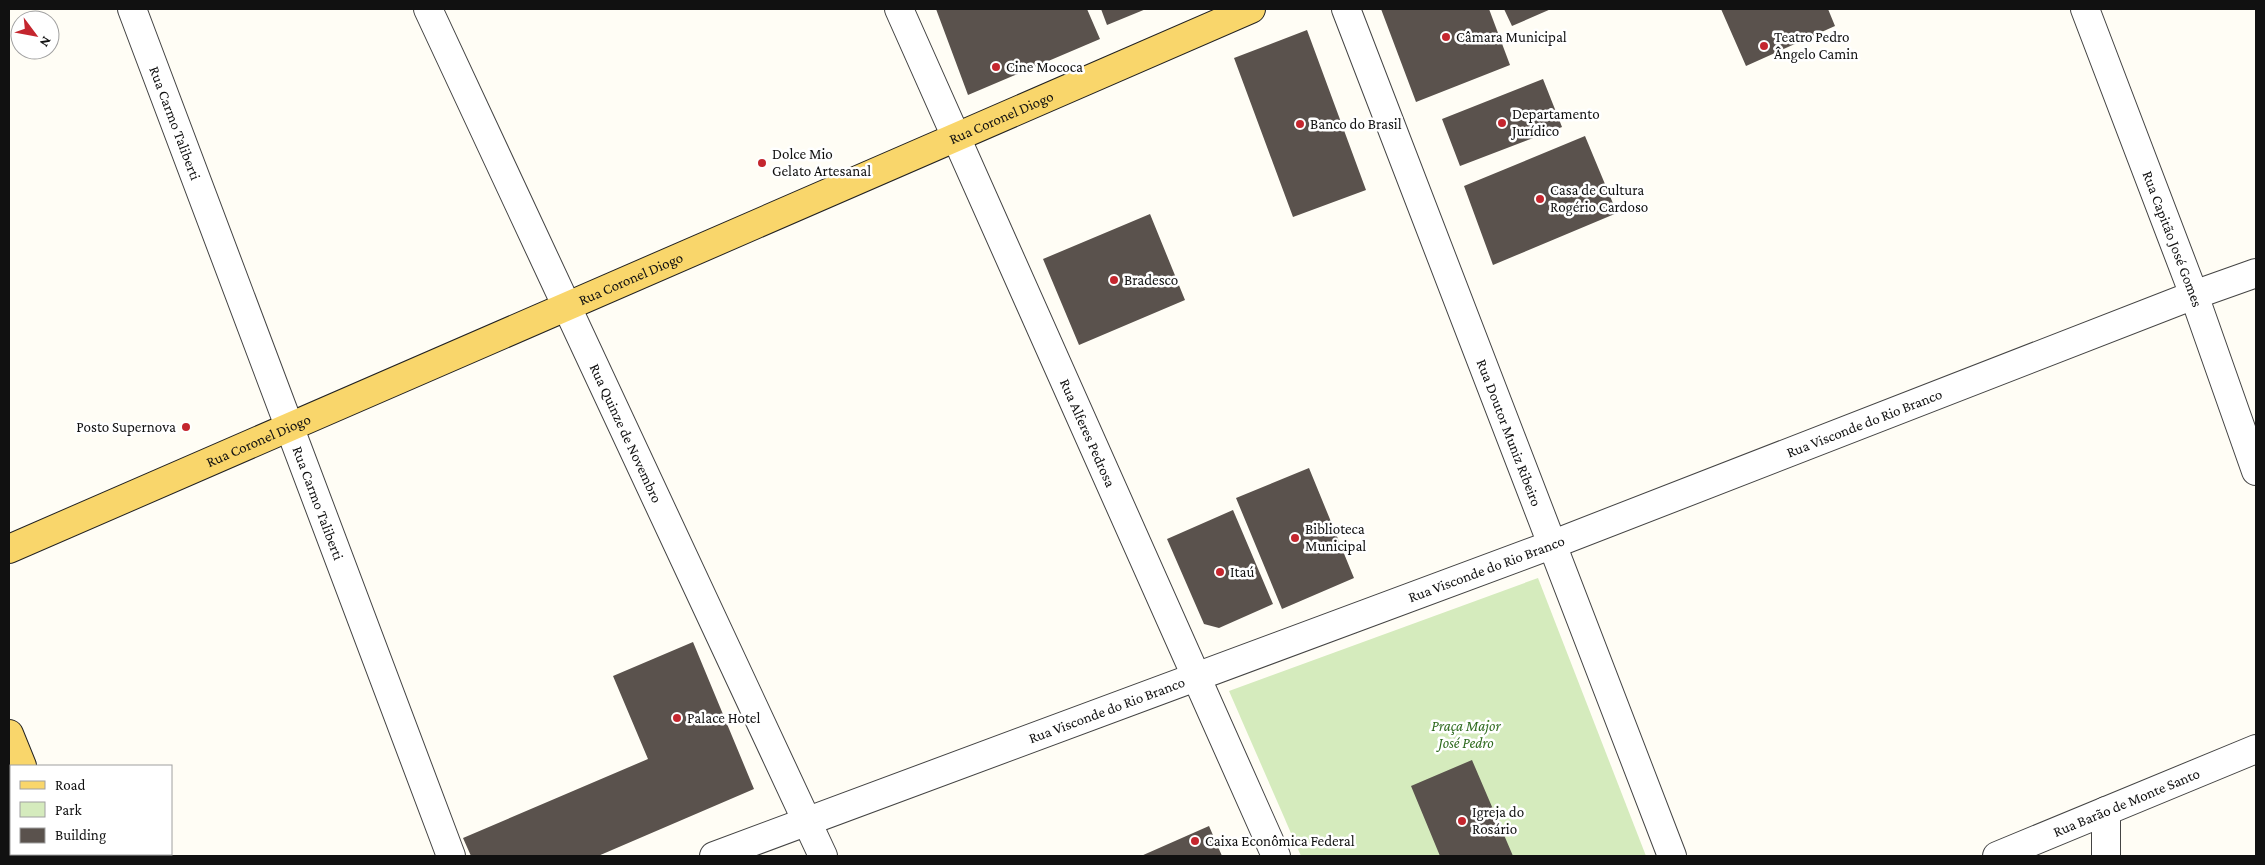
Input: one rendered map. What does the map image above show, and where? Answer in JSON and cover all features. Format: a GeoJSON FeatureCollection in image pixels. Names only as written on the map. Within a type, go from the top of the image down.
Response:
{"type":"FeatureCollection","features":[{"type":"Feature","properties":{"kind":"main road","name":"Rua Coronel Diogo"},"geometry":{"type":"LineString","coordinates":[[9,549],[1251,9]]}},
{"type":"Feature","properties":{"kind":"main road"},"geometry":{"type":"LineString","coordinates":[[9,734],[22,765]]}},
{"type":"Feature","properties":{"kind":"street","name":"Rua Carmo Taliberti"},"geometry":{"type":"LineString","coordinates":[[132,9],[451,856]]}},
{"type":"Feature","properties":{"kind":"street","name":"Rua Quinze de Novembro"},"geometry":{"type":"LineString","coordinates":[[428,9],[823,856]]}},
{"type":"Feature","properties":{"kind":"street","name":"Rua Alferes Pedrosa"},"geometry":{"type":"LineString","coordinates":[[899,9],[1276,856]]}},
{"type":"Feature","properties":{"kind":"street","name":"Rua Doutor Muniz Ribeiro"},"geometry":{"type":"LineString","coordinates":[[1346,9],[1672,856]]}},
{"type":"Feature","properties":{"kind":"street","name":"Rua Capitão José Gomes"},"geometry":{"type":"LineString","coordinates":[[2085,9],[2194,295],[2256,471]]}},
{"type":"Feature","properties":{"kind":"street","name":"Rua Visconde do Rio Branco"},"geometry":{"type":"LineString","coordinates":[[714,856],[1551,545],[2194,295],[2256,273]]}},
{"type":"Feature","properties":{"kind":"street","name":"Rua Barão de Monte Santo"},"geometry":{"type":"LineString","coordinates":[[1998,856],[2256,749]]}},
{"type":"Feature","properties":{"kind":"street"},"geometry":{"type":"LineString","coordinates":[[2106,811],[2106,856]]}},
{"type":"Feature","properties":{"kind":"green space","name":"Praça Major José Pedro"},"geometry":{"type":"Polygon","coordinates":[[[1538,578],[1646,856],[1301,856],[1229,691],[1538,578]]]}},
{"type":"Feature","properties":{"kind":"building","name":"Cine Mococa"},"geometry":{"type":"Polygon","coordinates":[[[936,9],[1087,9],[1100,39],[968,95],[936,9]]]}},
{"type":"Feature","properties":{"kind":"building"},"geometry":{"type":"Polygon","coordinates":[[[1101,9],[1146,9],[1107,25],[1101,9]]]}},
{"type":"Feature","properties":{"kind":"building","name":"Câmara Municipal"},"geometry":{"type":"Polygon","coordinates":[[[1381,9],[1489,9],[1510,65],[1416,102],[1381,9]]]}},
{"type":"Feature","properties":{"kind":"building"},"geometry":{"type":"Polygon","coordinates":[[[1504,9],[1551,9],[1512,26],[1504,9]]]}},
{"type":"Feature","properties":{"kind":"building","name":"Teatro Pedro Ângelo Camin"},"geometry":{"type":"Polygon","coordinates":[[[1721,9],[1828,9],[1835,26],[1746,66],[1721,9]]]}},
{"type":"Feature","properties":{"kind":"building","name":"Banco do Brasil"},"geometry":{"type":"Polygon","coordinates":[[[1307,30],[1366,190],[1293,217],[1234,58],[1307,30]]]}},
{"type":"Feature","properties":{"kind":"building","name":"Departamento Jurídico"},"geometry":{"type":"Polygon","coordinates":[[[1543,79],[1562,127],[1460,166],[1442,119],[1543,79]]]}},
{"type":"Feature","properties":{"kind":"building","name":"Casa de Cultura Rogério Cardoso"},"geometry":{"type":"Polygon","coordinates":[[[1585,136],[1617,213],[1493,265],[1464,186],[1585,136]]]}},
{"type":"Feature","properties":{"kind":"building","name":"Bradesco"},"geometry":{"type":"Polygon","coordinates":[[[1150,214],[1185,300],[1079,345],[1043,259],[1150,214]]]}},
{"type":"Feature","properties":{"kind":"building","name":"Biblioteca Municipal"},"geometry":{"type":"Polygon","coordinates":[[[1309,468],[1354,578],[1282,609],[1236,498],[1309,468]]]}},
{"type":"Feature","properties":{"kind":"building","name":"Itaú"},"geometry":{"type":"Polygon","coordinates":[[[1233,510],[1273,604],[1219,628],[1204,624],[1167,539],[1233,510]]]}},
{"type":"Feature","properties":{"kind":"building","name":"Palace Hotel"},"geometry":{"type":"Polygon","coordinates":[[[693,642],[754,789],[598,856],[471,856],[463,838],[648,759],[613,676],[693,642]]]}},
{"type":"Feature","properties":{"kind":"building","name":"Igreja do Rosário"},"geometry":{"type":"Polygon","coordinates":[[[1472,760],[1513,856],[1440,856],[1411,786],[1472,760]]]}},
{"type":"Feature","properties":{"kind":"building","name":"Caixa Econômica Federal"},"geometry":{"type":"Polygon","coordinates":[[[1209,826],[1222,856],[1141,856],[1209,826]]]}},
{"type":"Feature","properties":{"kind":"place","name":"Câmara Municipal"},"geometry":{"type":"Point","coordinates":[1446,37]}},
{"type":"Feature","properties":{"kind":"place","name":"Teatro Pedro Ângelo Camin"},"geometry":{"type":"Point","coordinates":[1764,46]}},
{"type":"Feature","properties":{"kind":"place","name":"Cine Mococa"},"geometry":{"type":"Point","coordinates":[996,67]}},
{"type":"Feature","properties":{"kind":"place","name":"Departamento Jurídico"},"geometry":{"type":"Point","coordinates":[1502,123]}},
{"type":"Feature","properties":{"kind":"place","name":"Banco do Brasil"},"geometry":{"type":"Point","coordinates":[1300,124]}},
{"type":"Feature","properties":{"kind":"place","name":"Dolce Mio Gelato Artesanal"},"geometry":{"type":"Point","coordinates":[762,163]}},
{"type":"Feature","properties":{"kind":"place","name":"Casa de Cultura Rogério Cardoso"},"geometry":{"type":"Point","coordinates":[1540,199]}},
{"type":"Feature","properties":{"kind":"place","name":"Bradesco"},"geometry":{"type":"Point","coordinates":[1114,280]}},
{"type":"Feature","properties":{"kind":"place","name":"Posto Supernova"},"geometry":{"type":"Point","coordinates":[186,427]}},
{"type":"Feature","properties":{"kind":"place","name":"Biblioteca Municipal"},"geometry":{"type":"Point","coordinates":[1295,538]}},
{"type":"Feature","properties":{"kind":"place","name":"Itaú"},"geometry":{"type":"Point","coordinates":[1220,572]}},
{"type":"Feature","properties":{"kind":"place","name":"Palace Hotel"},"geometry":{"type":"Point","coordinates":[677,718]}},
{"type":"Feature","properties":{"kind":"place","name":"Igreja do Rosário"},"geometry":{"type":"Point","coordinates":[1462,821]}},
{"type":"Feature","properties":{"kind":"place","name":"Caixa Econômica Federal"},"geometry":{"type":"Point","coordinates":[1195,841]}}]}
